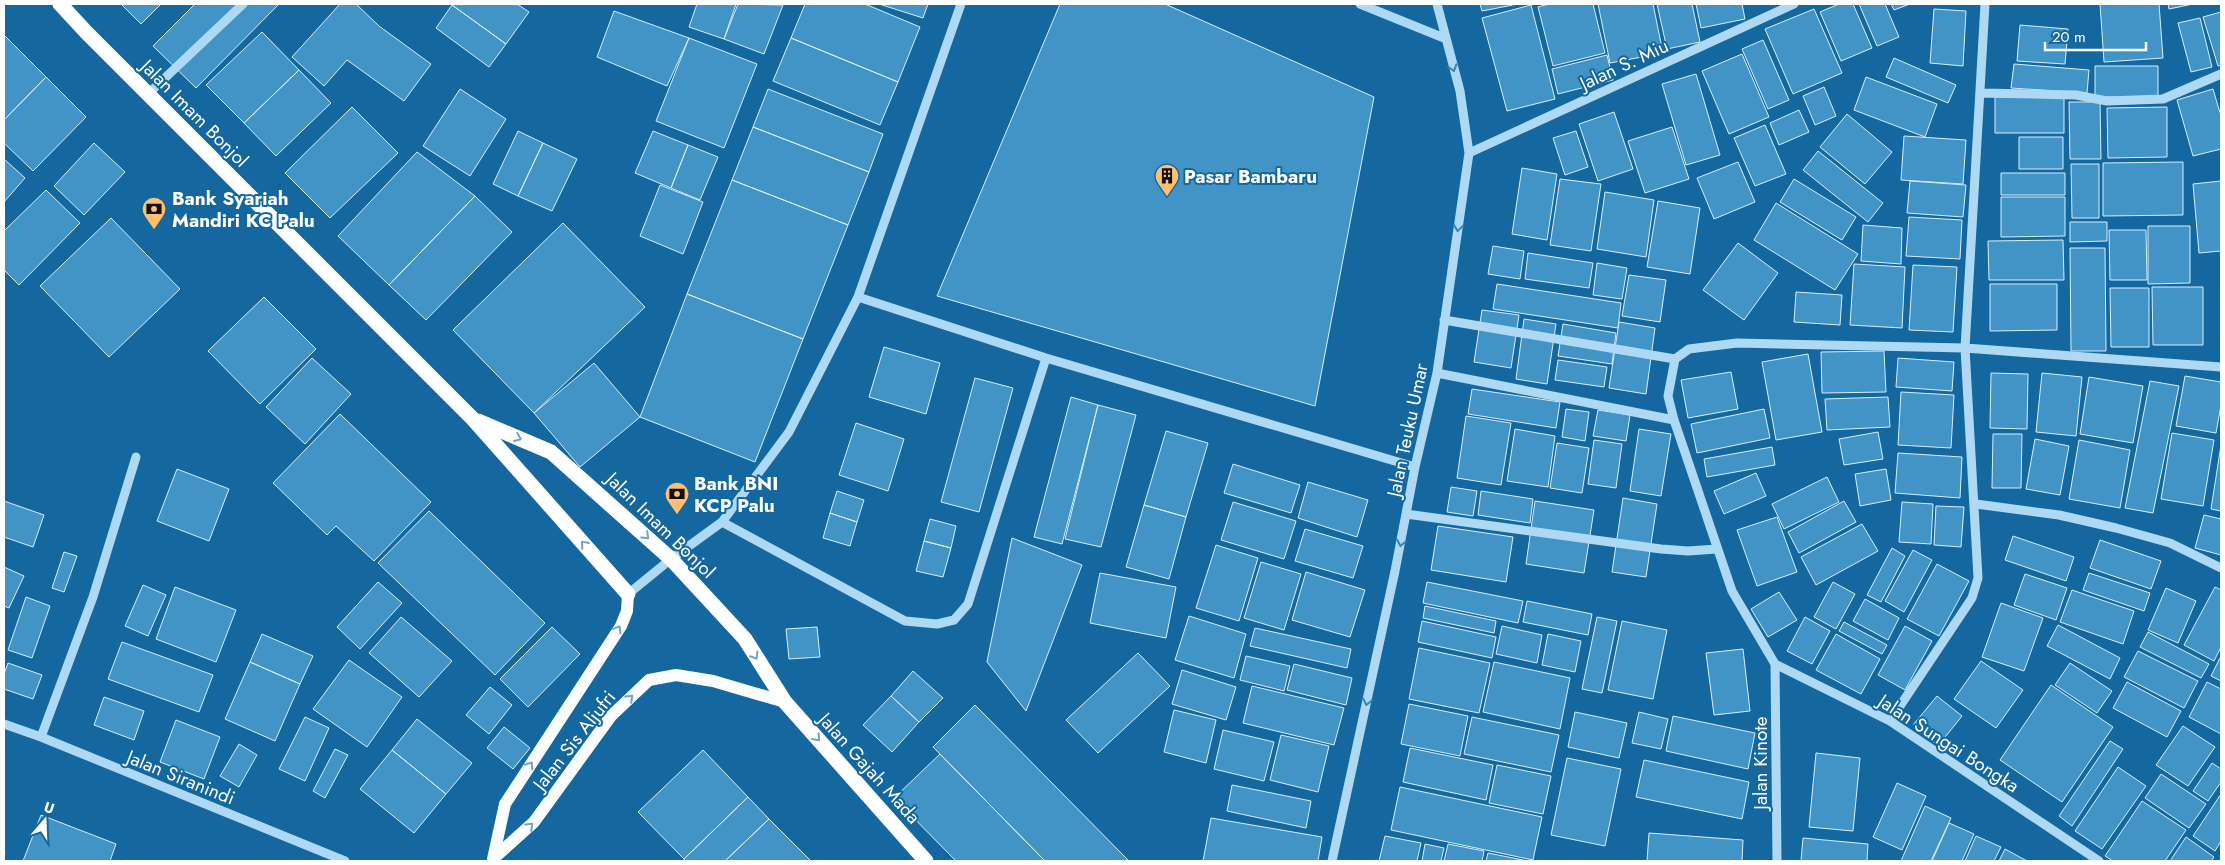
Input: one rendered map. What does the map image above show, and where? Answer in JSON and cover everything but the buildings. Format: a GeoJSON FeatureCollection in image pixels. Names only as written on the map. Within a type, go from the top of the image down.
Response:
{"type":"FeatureCollection","features":[{"type":"Feature","properties":{"kind":"highway","name":"Jalan Imam Bonjol"},"geometry":{"type":"LineString","coordinates":[[60,4],[473,419],[628,594]]}},
{"type":"Feature","properties":{"kind":"highway","name":"Jalan Imam Bonjol"},"geometry":{"type":"LineString","coordinates":[[473,419],[551,452],[672,559],[745,639],[784,702]]}},
{"type":"Feature","properties":{"kind":"highway","name":"Jalan Gajah Mada"},"geometry":{"type":"LineString","coordinates":[[784,702],[926,861]]}},
{"type":"Feature","properties":{"kind":"main road","name":"Jalan Sis Aljufri"},"geometry":{"type":"LineString","coordinates":[[493,860],[505,804],[622,626],[627,611],[628,594]]}},
{"type":"Feature","properties":{"kind":"main road","name":"Jalan Sis Aljufri"},"geometry":{"type":"LineString","coordinates":[[493,860],[534,822],[611,716],[649,680],[676,675],[713,681],[784,702]]}},
{"type":"Feature","properties":{"kind":"street"},"geometry":{"type":"LineString","coordinates":[[148,94],[243,4]]}},
{"type":"Feature","properties":{"kind":"street"},"geometry":{"type":"LineString","coordinates":[[628,594],[722,522],[789,432],[858,297],[961,4]]}},
{"type":"Feature","properties":{"kind":"street"},"geometry":{"type":"LineString","coordinates":[[1360,4],[1444,38]]}},
{"type":"Feature","properties":{"kind":"street","name":"Jalan Teuku Umar"},"geometry":{"type":"LineString","coordinates":[[1332,861],[1415,467],[1437,373],[1469,153],[1460,91],[1444,38],[1437,4]]}},
{"type":"Feature","properties":{"kind":"street","name":"Jalan S. Miu"},"geometry":{"type":"LineString","coordinates":[[1469,153],[1794,4]]}},
{"type":"Feature","properties":{"kind":"street"},"geometry":{"type":"LineString","coordinates":[[1890,721],[1972,598],[1978,578],[1976,504],[1969,433],[1965,348],[1985,4]]}},
{"type":"Feature","properties":{"kind":"street"},"geometry":{"type":"LineString","coordinates":[[1980,93],[2076,95],[2107,101],[2163,99],[2221,74]]}},
{"type":"Feature","properties":{"kind":"street"},"geometry":{"type":"LineString","coordinates":[[858,297],[1046,358],[1415,467]]}},
{"type":"Feature","properties":{"kind":"street"},"geometry":{"type":"LineString","coordinates":[[1444,320],[1675,359]]}},
{"type":"Feature","properties":{"kind":"street"},"geometry":{"type":"LineString","coordinates":[[1775,664],[1732,591],[1716,549],[1674,420],[1668,396],[1675,359],[1689,349],[1737,343],[1965,348],[2221,368]]}},
{"type":"Feature","properties":{"kind":"street"},"geometry":{"type":"LineString","coordinates":[[722,522],[905,621],[937,624],[954,620],[968,604],[1046,358]]}},
{"type":"Feature","properties":{"kind":"street"},"geometry":{"type":"LineString","coordinates":[[1437,373],[1674,420]]}},
{"type":"Feature","properties":{"kind":"street"},"geometry":{"type":"LineString","coordinates":[[41,737],[93,597],[136,458]]}},
{"type":"Feature","properties":{"kind":"street"},"geometry":{"type":"LineString","coordinates":[[1976,504],[2059,515],[2116,528],[2170,543],[2221,568]]}},
{"type":"Feature","properties":{"kind":"street"},"geometry":{"type":"LineString","coordinates":[[1406,514],[1661,549],[1688,551],[1716,549]]}},
{"type":"Feature","properties":{"kind":"street","name":"Jalan Sungai Bongka"},"geometry":{"type":"LineString","coordinates":[[1775,664],[1890,721],[2099,861]]}},
{"type":"Feature","properties":{"kind":"street","name":"Jalan Kinote"},"geometry":{"type":"LineString","coordinates":[[1775,664],[1777,861]]}},
{"type":"Feature","properties":{"kind":"street","name":"Jalan Siranindi"},"geometry":{"type":"LineString","coordinates":[[4,724],[41,737],[345,861]]}},
{"type":"Feature","properties":{"kind":"place","name":"Pasar Bambaru"},"geometry":{"type":"Point","coordinates":[1167,197]}},
{"type":"Feature","properties":{"kind":"place","name":"Bank Syariah Mandiri KC Palu"},"geometry":{"type":"Point","coordinates":[154,230]}},
{"type":"Feature","properties":{"kind":"place","name":"Bank BNI KCP Palu"},"geometry":{"type":"Point","coordinates":[677,515]}}]}
